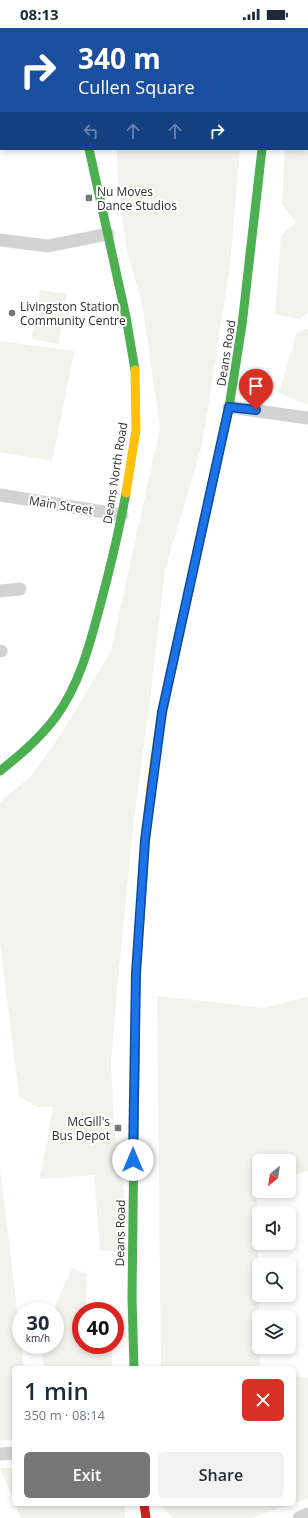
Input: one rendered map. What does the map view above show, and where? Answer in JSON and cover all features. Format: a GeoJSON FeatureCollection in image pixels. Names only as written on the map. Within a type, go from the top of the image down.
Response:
{"type":"FeatureCollection","features":[{"type":"Feature","properties":{"kind":"street","name":"Deans North Road"},"geometry":{"type":"LineString","coordinates":[[0,771],[27,749],[55,718],[77,680],[91,640],[122,515],[136,430],[135,370],[126,317],[89,150]]}},
{"type":"Feature","properties":{"kind":"street","name":"Deans Road"},"geometry":{"type":"LineString","coordinates":[[134,1366],[132,1298],[136,973],[145,840],[162,712],[229,407],[242,325],[262,150]]}},
{"type":"Feature","properties":{"kind":"street"},"geometry":{"type":"LineString","coordinates":[[0,240],[48,246],[108,234]]}},
{"type":"Feature","properties":{"kind":"street"},"geometry":{"type":"LineString","coordinates":[[229,407],[308,418]]}},
{"type":"Feature","properties":{"kind":"street","name":"Main Street"},"geometry":{"type":"LineString","coordinates":[[0,495],[122,515]]}},
{"type":"Feature","properties":{"kind":"street"},"geometry":{"type":"LineString","coordinates":[[0,591],[20,589]]}},
{"type":"Feature","properties":{"kind":"street"},"geometry":{"type":"LineString","coordinates":[[0,1454],[12,1453]]}},
{"type":"Feature","properties":{"kind":"street"},"geometry":{"type":"LineString","coordinates":[[144,1506],[146,1518]]}},
{"type":"Feature","properties":{"kind":"street"},"geometry":{"type":"LineString","coordinates":[[299,1518],[308,1514]]}},
{"type":"Feature","properties":{"kind":"shaded area"},"geometry":{"type":"Polygon","coordinates":[[[117,150],[240,150],[230,265],[202,445],[165,570],[133,828],[111,1063],[114,1124],[124,1191],[123,1252],[100,1250],[94,1175],[40,1179],[53,1107],[37,1107],[19,1096],[0,943],[0,802],[32,775],[60,736],[111,651],[160,428],[143,309],[126,246],[118,185],[117,150]]]}},
{"type":"Feature","properties":{"kind":"shaded area"},"geometry":{"type":"Polygon","coordinates":[[[285,150],[308,150],[308,312],[300,319],[275,314],[281,236],[296,222],[282,204],[285,150]]]}},
{"type":"Feature","properties":{"kind":"shaded area"},"geometry":{"type":"Polygon","coordinates":[[[40,290],[67,294],[59,344],[32,339],[40,290]]]}},
{"type":"Feature","properties":{"kind":"shaded area"},"geometry":{"type":"Polygon","coordinates":[[[308,329],[308,405],[279,393],[297,332],[308,329]]]}},
{"type":"Feature","properties":{"kind":"shaded area"},"geometry":{"type":"Polygon","coordinates":[[[0,341],[74,351],[52,461],[0,452],[0,341]]]}},
{"type":"Feature","properties":{"kind":"shaded area"},"geometry":{"type":"Polygon","coordinates":[[[157,996],[264,1008],[308,997],[308,1171],[296,1174],[296,1154],[252,1154],[252,1198],[257,1198],[257,1206],[252,1206],[252,1250],[258,1250],[258,1258],[252,1258],[252,1302],[259,1302],[259,1310],[252,1310],[252,1354],[260,1354],[260,1366],[161,1366],[157,996]]]}},
{"type":"Feature","properties":{"kind":"shaded area"},"geometry":{"type":"Polygon","coordinates":[[[0,1166],[16,1302],[12,1302],[12,1354],[22,1354],[24,1366],[12,1366],[12,1440],[0,1440],[0,1166]]]}},
{"type":"Feature","properties":{"kind":"shaded area"},"geometry":{"type":"Polygon","coordinates":[[[72,1268],[87,1274],[86,1302],[72,1302],[72,1354],[112,1354],[112,1366],[44,1366],[42,1354],[64,1354],[64,1302],[57,1302],[72,1268]]]}},
{"type":"Feature","properties":{"kind":"shaded area"},"geometry":{"type":"Polygon","coordinates":[[[296,1376],[308,1378],[308,1498],[296,1502],[296,1376]]]}},
{"type":"Feature","properties":{"kind":"shaded area"},"geometry":{"type":"Polygon","coordinates":[[[0,1468],[12,1468],[12,1496],[0,1468]]]}},
{"type":"Feature","properties":{"kind":"shaded area"},"geometry":{"type":"Polygon","coordinates":[[[16,1506],[124,1506],[125,1518],[21,1518],[16,1506]]]}},
{"type":"Feature","properties":{"kind":"shaded area"},"geometry":{"type":"Polygon","coordinates":[[[162,1506],[285,1506],[251,1518],[173,1518],[162,1506]]]}},
{"type":"Feature","properties":{"kind":"traffic: fast"},"geometry":{"type":"LineString","coordinates":[[89,150],[126,317],[135,370]]}},
{"type":"Feature","properties":{"kind":"traffic: fast"},"geometry":{"type":"LineString","coordinates":[[170,677],[229,407],[242,325],[262,150]]}},
{"type":"Feature","properties":{"kind":"traffic: fast"},"geometry":{"type":"LineString","coordinates":[[0,771],[15,759],[49,726],[63,706],[77,679],[88,650],[104,592],[126,493]]}},
{"type":"Feature","properties":{"kind":"traffic: fast"},"geometry":{"type":"LineString","coordinates":[[134,1366],[132,1298],[136,973],[143,876]]}},
{"type":"Feature","properties":{"kind":"traffic: slow"},"geometry":{"type":"LineString","coordinates":[[126,493],[136,430],[135,370]]}},
{"type":"Feature","properties":{"kind":"traffic: slow"},"geometry":{"type":"LineString","coordinates":[[143,876],[152,776],[170,677]]}},
{"type":"Feature","properties":{"kind":"traffic: jam"},"geometry":{"type":"LineString","coordinates":[[144,1506],[146,1518]]}},
{"type":"Feature","properties":{"kind":"place","name":"Nu Moves Dance Studios"},"geometry":{"type":"Point","coordinates":[89,198]}},
{"type":"Feature","properties":{"kind":"place","name":"Livingston Station Community Centre"},"geometry":{"type":"Point","coordinates":[12,313]}},
{"type":"Feature","properties":{"kind":"place","name":"McGill's Bus Depot"},"geometry":{"type":"Point","coordinates":[118,1128]}},
{"type":"Feature","properties":{"kind":"route"},"geometry":{"type":"LineString","coordinates":[[133,1160],[136,973],[145,840],[162,712],[229,407],[256,410]]}}]}
